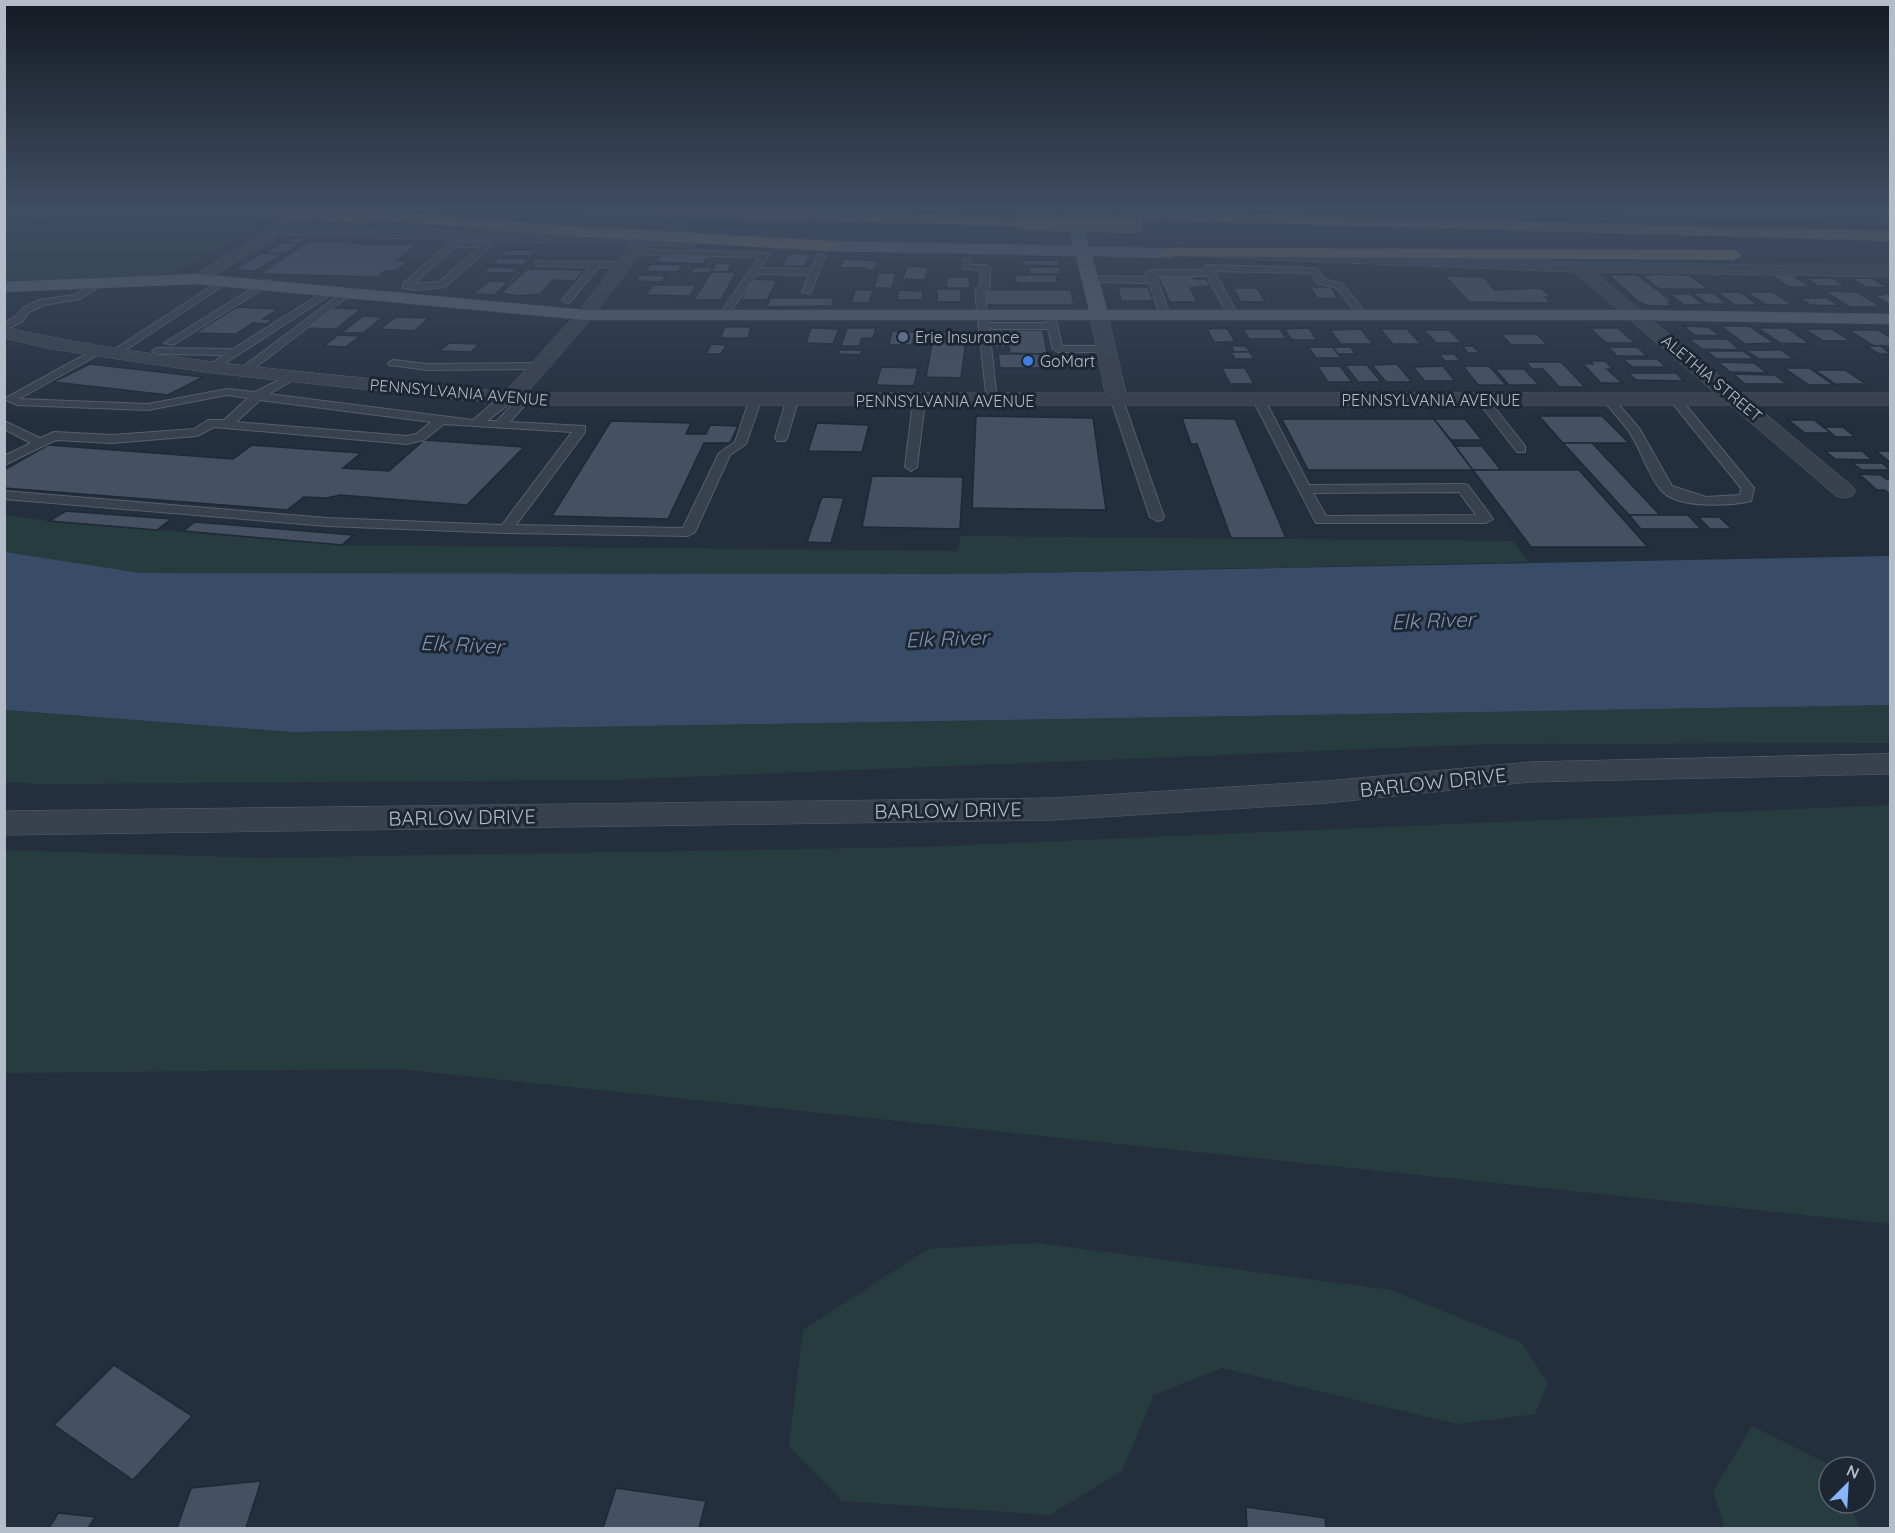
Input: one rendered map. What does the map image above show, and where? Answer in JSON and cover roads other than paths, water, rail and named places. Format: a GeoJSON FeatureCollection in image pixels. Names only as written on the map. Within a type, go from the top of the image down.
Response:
{"type":"FeatureCollection","features":[{"type":"Feature","properties":{"kind":"main road"},"geometry":{"type":"LineString","coordinates":[[4,287],[134,282]]}},
{"type":"Feature","properties":{"kind":"main road"},"geometry":{"type":"LineString","coordinates":[[246,282],[341,290],[409,292],[585,315],[982,321],[1051,320],[1099,315],[1636,315],[1890,319]]}},
{"type":"Feature","properties":{"kind":"main road"},"geometry":{"type":"LineString","coordinates":[[1091,282],[1099,315]]}},
{"type":"Feature","properties":{"kind":"street"},"geometry":{"type":"LineString","coordinates":[[510,399],[585,315],[610,282]]}},
{"type":"Feature","properties":{"kind":"street","name":"ALETHIA STREET"},"geometry":{"type":"LineString","coordinates":[[1596,282],[1844,491]]}},
{"type":"Feature","properties":{"kind":"street"},"geometry":{"type":"LineString","coordinates":[[1099,315],[1117,400]]}},
{"type":"Feature","properties":{"kind":"street","name":"PENNSYLVANIA AVENUE"},"geometry":{"type":"LineString","coordinates":[[4,330],[106,352],[152,354],[212,367],[510,399],[755,401],[1890,399]]}},
{"type":"Feature","properties":{"kind":"street","name":"BARLOW DRIVE"},"geometry":{"type":"LineString","coordinates":[[4,823],[1054,809],[1327,792],[1530,772],[1890,764]]}},
{"type":"Feature","properties":{"kind":"lane"},"geometry":{"type":"LineString","coordinates":[[223,282],[132,341],[10,399],[17,402],[148,407],[227,392],[476,424],[581,429],[506,529]]}},
{"type":"Feature","properties":{"kind":"lane"},"geometry":{"type":"LineString","coordinates":[[411,282],[406,286],[409,292],[442,285],[446,282]]}},
{"type":"Feature","properties":{"kind":"lane"},"geometry":{"type":"LineString","coordinates":[[567,300],[582,282]]}},
{"type":"Feature","properties":{"kind":"lane"},"geometry":{"type":"LineString","coordinates":[[723,316],[747,282]]}},
{"type":"Feature","properties":{"kind":"lane"},"geometry":{"type":"LineString","coordinates":[[807,292],[811,282]]}},
{"type":"Feature","properties":{"kind":"lane"},"geometry":{"type":"LineString","coordinates":[[985,282],[985,287],[980,291],[991,400]]}},
{"type":"Feature","properties":{"kind":"lane"},"geometry":{"type":"LineString","coordinates":[[1154,282],[1165,315]]}},
{"type":"Feature","properties":{"kind":"lane"},"geometry":{"type":"LineString","coordinates":[[1215,282],[1233,315]]}},
{"type":"Feature","properties":{"kind":"lane"},"geometry":{"type":"LineString","coordinates":[[1322,282],[1340,286],[1362,315]]}},
{"type":"Feature","properties":{"kind":"lane"},"geometry":{"type":"LineString","coordinates":[[4,330],[19,319],[26,310],[42,302],[77,297],[99,283]]}},
{"type":"Feature","properties":{"kind":"lane"},"geometry":{"type":"LineString","coordinates":[[152,354],[266,283]]}},
{"type":"Feature","properties":{"kind":"lane"},"geometry":{"type":"LineString","coordinates":[[212,367],[341,290]]}},
{"type":"Feature","properties":{"kind":"lane"},"geometry":{"type":"LineString","coordinates":[[244,371],[341,290]]}},
{"type":"Feature","properties":{"kind":"lane"},"geometry":{"type":"LineString","coordinates":[[1051,320],[1052,345],[1107,349]]}},
{"type":"Feature","properties":{"kind":"lane"},"geometry":{"type":"LineString","coordinates":[[132,341],[240,349]]}},
{"type":"Feature","properties":{"kind":"lane"},"geometry":{"type":"LineString","coordinates":[[985,346],[1009,346]]}},
{"type":"Feature","properties":{"kind":"lane"},"geometry":{"type":"LineString","coordinates":[[152,354],[240,349]]}},
{"type":"Feature","properties":{"kind":"lane"},"geometry":{"type":"LineString","coordinates":[[393,363],[427,367],[539,366]]}},
{"type":"Feature","properties":{"kind":"lane"},"geometry":{"type":"LineString","coordinates":[[227,424],[257,396],[291,377]]}},
{"type":"Feature","properties":{"kind":"lane"},"geometry":{"type":"LineString","coordinates":[[476,424],[497,405],[510,399],[518,406],[500,425]]}},
{"type":"Feature","properties":{"kind":"lane"},"geometry":{"type":"LineString","coordinates":[[1117,400],[1157,517]]}},
{"type":"Feature","properties":{"kind":"lane"},"geometry":{"type":"LineString","coordinates":[[1259,400],[1305,489],[1322,520],[1486,519],[1463,488],[1305,489]]}},
{"type":"Feature","properties":{"kind":"lane"},"geometry":{"type":"LineString","coordinates":[[1483,400],[1521,449]]}},
{"type":"Feature","properties":{"kind":"lane"},"geometry":{"type":"LineString","coordinates":[[1609,400],[1633,429],[1667,489],[1707,502],[1731,502],[1746,498],[1748,488],[1676,400]]}},
{"type":"Feature","properties":{"kind":"lane"},"geometry":{"type":"LineString","coordinates":[[4,495],[327,522],[506,529],[687,532],[725,453],[740,444],[755,401]]}},
{"type":"Feature","properties":{"kind":"lane"},"geometry":{"type":"LineString","coordinates":[[781,438],[792,401]]}},
{"type":"Feature","properties":{"kind":"lane"},"geometry":{"type":"LineString","coordinates":[[912,467],[919,401]]}},
{"type":"Feature","properties":{"kind":"lane"},"geometry":{"type":"LineString","coordinates":[[4,410],[17,402]]}},
{"type":"Feature","properties":{"kind":"lane"},"geometry":{"type":"LineString","coordinates":[[4,461],[54,436],[112,439],[196,432],[212,423],[395,441],[420,437],[442,420]]}},
{"type":"Feature","properties":{"kind":"lane"},"geometry":{"type":"LineString","coordinates":[[4,424],[39,442]]}},
{"type":"Feature","properties":{"kind":"water","name":"Elk River"},"geometry":{"type":"Polygon","coordinates":[[[5,552],[141,573],[979,574],[1890,556],[1890,705],[292,732],[5,710],[5,552]]]}},
{"type":"Feature","properties":{"kind":"place","name":"Erie Insurance"},"geometry":{"type":"Point","coordinates":[903,337]}},
{"type":"Feature","properties":{"kind":"place","name":"GoMart"},"geometry":{"type":"Point","coordinates":[1028,361]}}]}
